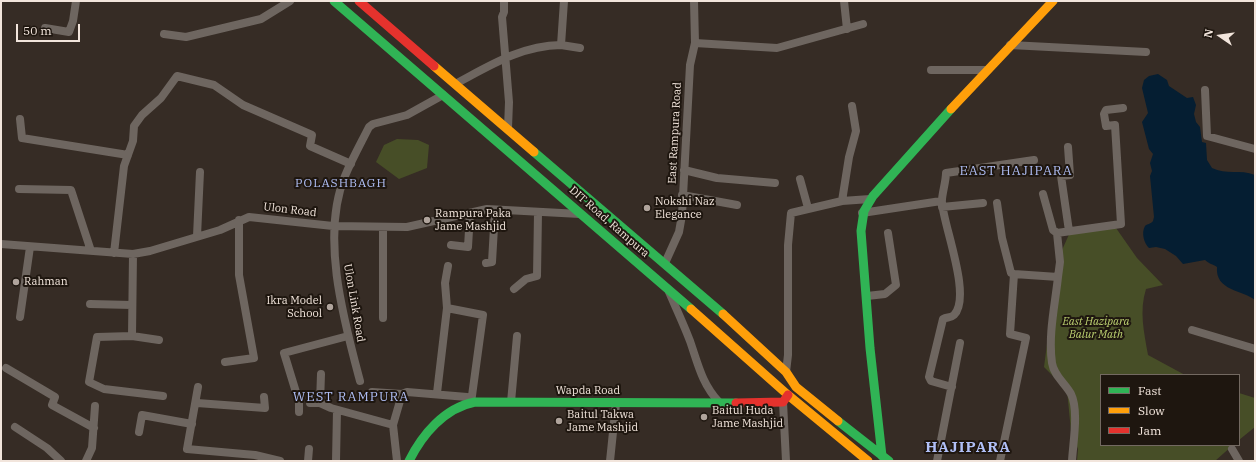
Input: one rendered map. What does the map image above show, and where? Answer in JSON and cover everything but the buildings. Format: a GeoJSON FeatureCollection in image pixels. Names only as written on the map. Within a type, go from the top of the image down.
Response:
{"type":"FeatureCollection","features":[{"type":"Feature","properties":{"kind":"main road","name":"DIT Road, Rampura"},"geometry":{"type":"LineString","coordinates":[[334,1],[667,288],[786,399],[868,461]]}},
{"type":"Feature","properties":{"kind":"main road","name":"DIT Road, Rampura"},"geometry":{"type":"LineString","coordinates":[[359,1],[665,263],[786,372],[796,386],[885,458]]}},
{"type":"Feature","properties":{"kind":"main road"},"geometry":{"type":"LineString","coordinates":[[885,458],[870,348],[862,213],[870,199],[987,70],[1053,1]]}},
{"type":"Feature","properties":{"kind":"main road"},"geometry":{"type":"LineString","coordinates":[[430,84],[441,72]]}},
{"type":"Feature","properties":{"kind":"main road"},"geometry":{"type":"LineString","coordinates":[[786,399],[796,386]]}},
{"type":"Feature","properties":{"kind":"main road","name":"Wapda Road"},"geometry":{"type":"LineString","coordinates":[[409,461],[415,448],[429,429],[442,418],[471,403],[719,402],[786,399]]}},
{"type":"Feature","properties":{"kind":"street"},"geometry":{"type":"LineString","coordinates":[[45,28],[69,32],[73,21],[76,1]]}},
{"type":"Feature","properties":{"kind":"street"},"geometry":{"type":"LineString","coordinates":[[164,34],[186,37],[262,19],[290,1]]}},
{"type":"Feature","properties":{"kind":"street"},"geometry":{"type":"LineString","coordinates":[[504,1],[504,12],[502,17],[509,102],[508,128]]}},
{"type":"Feature","properties":{"kind":"street"},"geometry":{"type":"LineString","coordinates":[[561,45],[564,1]]}},
{"type":"Feature","properties":{"kind":"street","name":"East Rampura Road"},"geometry":{"type":"LineString","coordinates":[[665,263],[679,232],[682,215],[690,65],[695,43],[694,1]]}},
{"type":"Feature","properties":{"kind":"street"},"geometry":{"type":"LineString","coordinates":[[844,1],[847,30]]}},
{"type":"Feature","properties":{"kind":"street"},"geometry":{"type":"LineString","coordinates":[[695,43],[777,48],[847,30],[863,24]]}},
{"type":"Feature","properties":{"kind":"street"},"geometry":{"type":"LineString","coordinates":[[455,84],[506,56],[537,47],[561,45],[580,48]]}},
{"type":"Feature","properties":{"kind":"street"},"geometry":{"type":"LineString","coordinates":[[1010,46],[1146,52]]}},
{"type":"Feature","properties":{"kind":"street"},"geometry":{"type":"LineString","coordinates":[[931,70],[987,70]]}},
{"type":"Feature","properties":{"kind":"street"},"geometry":{"type":"LineString","coordinates":[[114,253],[124,166],[133,141],[134,126],[142,115],[161,98],[177,76],[214,85],[243,105],[312,135],[310,146],[351,164]]}},
{"type":"Feature","properties":{"kind":"street"},"geometry":{"type":"LineString","coordinates":[[1205,90],[1207,136],[1255,149]]}},
{"type":"Feature","properties":{"kind":"street","name":"Ulon Link Road"},"geometry":{"type":"LineString","coordinates":[[360,381],[348,336],[338,281],[333,226],[343,182],[369,127],[373,124],[407,116],[443,95]]}},
{"type":"Feature","properties":{"kind":"street"},"geometry":{"type":"LineString","coordinates":[[842,201],[849,157],[856,131],[852,106]]}},
{"type":"Feature","properties":{"kind":"street"},"geometry":{"type":"LineString","coordinates":[[1057,233],[1121,224],[1115,125],[1106,126],[1104,114],[1106,110],[1122,108]]}},
{"type":"Feature","properties":{"kind":"street"},"geometry":{"type":"LineString","coordinates":[[20,119],[22,138],[128,155]]}},
{"type":"Feature","properties":{"kind":"street"},"geometry":{"type":"LineString","coordinates":[[1068,147],[1070,175],[1061,176],[1069,231]]}},
{"type":"Feature","properties":{"kind":"street"},"geometry":{"type":"LineString","coordinates":[[952,387],[931,381],[929,377],[943,319],[950,318],[956,313],[960,288],[956,261],[947,234],[942,204],[946,185],[946,173],[1034,160]]}},
{"type":"Feature","properties":{"kind":"street"},"geometry":{"type":"LineString","coordinates":[[684,170],[717,178],[775,183]]}},
{"type":"Feature","properties":{"kind":"street"},"geometry":{"type":"LineString","coordinates":[[197,236],[200,172]]}},
{"type":"Feature","properties":{"kind":"street"},"geometry":{"type":"LineString","coordinates":[[800,179],[808,208]]}},
{"type":"Feature","properties":{"kind":"street"},"geometry":{"type":"LineString","coordinates":[[19,189],[71,190],[91,251]]}},
{"type":"Feature","properties":{"kind":"street"},"geometry":{"type":"LineString","coordinates":[[1043,194],[1053,230],[1057,233],[1060,262],[1051,338],[1052,362],[1057,377],[1071,395],[1075,411],[1072,461]]}},
{"type":"Feature","properties":{"kind":"street"},"geometry":{"type":"LineString","coordinates":[[682,196],[737,205]]}},
{"type":"Feature","properties":{"kind":"street"},"geometry":{"type":"LineString","coordinates":[[786,372],[788,355],[788,245],[791,213],[842,201],[870,199]]}},
{"type":"Feature","properties":{"kind":"street"},"geometry":{"type":"LineString","coordinates":[[862,213],[942,204],[983,203]]}},
{"type":"Feature","properties":{"kind":"street"},"geometry":{"type":"LineString","coordinates":[[997,203],[1002,238],[1011,273],[1058,277]]}},
{"type":"Feature","properties":{"kind":"street","name":"Ulon Road"},"geometry":{"type":"LineString","coordinates":[[1,244],[133,254],[150,251],[220,230],[239,220],[249,217],[333,226],[407,227],[487,209],[538,213],[581,214]]}},
{"type":"Feature","properties":{"kind":"street"},"geometry":{"type":"LineString","coordinates":[[486,263],[492,262],[495,210]]}},
{"type":"Feature","properties":{"kind":"street"},"geometry":{"type":"LineString","coordinates":[[451,245],[468,247],[470,213]]}},
{"type":"Feature","properties":{"kind":"street"},"geometry":{"type":"LineString","coordinates":[[514,289],[526,280],[537,276],[538,213]]}},
{"type":"Feature","properties":{"kind":"street"},"geometry":{"type":"LineString","coordinates":[[225,362],[254,358],[239,275],[239,220]]}},
{"type":"Feature","properties":{"kind":"street"},"geometry":{"type":"LineString","coordinates":[[383,318],[384,227]]}},
{"type":"Feature","properties":{"kind":"street"},"geometry":{"type":"LineString","coordinates":[[867,296],[885,294],[896,285],[888,233]]}},
{"type":"Feature","properties":{"kind":"street"},"geometry":{"type":"LineString","coordinates":[[20,317],[30,247]]}},
{"type":"Feature","properties":{"kind":"street"},"geometry":{"type":"LineString","coordinates":[[132,336],[133,254]]}},
{"type":"Feature","properties":{"kind":"street"},"geometry":{"type":"LineString","coordinates":[[437,393],[447,308],[445,283],[448,266]]}},
{"type":"Feature","properties":{"kind":"street"},"geometry":{"type":"LineString","coordinates":[[1000,461],[1026,338],[1010,334],[1014,274]]}},
{"type":"Feature","properties":{"kind":"street"},"geometry":{"type":"LineString","coordinates":[[667,288],[690,341],[700,375],[710,393],[719,402]]}},
{"type":"Feature","properties":{"kind":"street"},"geometry":{"type":"LineString","coordinates":[[90,304],[132,305]]}},
{"type":"Feature","properties":{"kind":"street"},"geometry":{"type":"LineString","coordinates":[[447,308],[483,315],[471,403]]}},
{"type":"Feature","properties":{"kind":"street"},"geometry":{"type":"LineString","coordinates":[[1192,330],[1255,349]]}},
{"type":"Feature","properties":{"kind":"street"},"geometry":{"type":"LineString","coordinates":[[159,340],[132,336],[97,337],[89,382],[104,389],[163,396]]}},
{"type":"Feature","properties":{"kind":"street"},"geometry":{"type":"LineString","coordinates":[[299,412],[299,402],[284,353],[348,336]]}},
{"type":"Feature","properties":{"kind":"street"},"geometry":{"type":"LineString","coordinates":[[511,402],[517,336]]}},
{"type":"Feature","properties":{"kind":"street"},"geometry":{"type":"LineString","coordinates":[[937,461],[960,343]]}},
{"type":"Feature","properties":{"kind":"street"},"geometry":{"type":"LineString","coordinates":[[6,368],[55,397],[52,405],[94,428]]}},
{"type":"Feature","properties":{"kind":"street"},"geometry":{"type":"LineString","coordinates":[[320,374],[320,403]]}},
{"type":"Feature","properties":{"kind":"street"},"geometry":{"type":"LineString","coordinates":[[198,387],[197,403],[187,449],[280,461]]}},
{"type":"Feature","properties":{"kind":"street"},"geometry":{"type":"LineString","coordinates":[[372,392],[402,394],[407,392],[437,393],[467,397],[471,403]]}},
{"type":"Feature","properties":{"kind":"street"},"geometry":{"type":"LineString","coordinates":[[397,461],[393,425],[402,394]]}},
{"type":"Feature","properties":{"kind":"street"},"geometry":{"type":"LineString","coordinates":[[197,403],[265,408],[264,397]]}},
{"type":"Feature","properties":{"kind":"street"},"geometry":{"type":"LineString","coordinates":[[786,399],[786,461]]}},
{"type":"Feature","properties":{"kind":"street"},"geometry":{"type":"LineString","coordinates":[[310,403],[320,403],[337,410],[393,425]]}},
{"type":"Feature","properties":{"kind":"street"},"geometry":{"type":"LineString","coordinates":[[610,461],[616,403]]}},
{"type":"Feature","properties":{"kind":"street"},"geometry":{"type":"LineString","coordinates":[[86,461],[92,448],[95,406]]}},
{"type":"Feature","properties":{"kind":"street"},"geometry":{"type":"LineString","coordinates":[[336,461],[337,410]]}},
{"type":"Feature","properties":{"kind":"street"},"geometry":{"type":"LineString","coordinates":[[139,432],[142,415],[192,424]]}},
{"type":"Feature","properties":{"kind":"street"},"geometry":{"type":"LineString","coordinates":[[15,427],[47,448],[61,461]]}},
{"type":"Feature","properties":{"kind":"street"},"geometry":{"type":"LineString","coordinates":[[308,461],[309,449]]}},
{"type":"Feature","properties":{"kind":"street"},"geometry":{"type":"LineString","coordinates":[[1232,449],[1239,461]]}},
{"type":"Feature","properties":{"kind":"green space"},"geometry":{"type":"Polygon","coordinates":[[[397,139],[418,140],[429,145],[427,168],[399,179],[376,162],[384,145],[397,139]]]}},
{"type":"Feature","properties":{"kind":"green space","name":"East Hazipara Balur Math"},"geometry":{"type":"Polygon","coordinates":[[[1116,228],[1137,258],[1163,285],[1146,289],[1144,297],[1143,322],[1148,355],[1183,374],[1100,374],[1100,446],[1232,446],[1215,461],[1077,461],[1078,449],[1071,431],[1067,390],[1044,367],[1058,259],[1071,230],[1116,228]]]}},
{"type":"Feature","properties":{"kind":"green space"},"geometry":{"type":"Polygon","coordinates":[[[1240,393],[1255,398],[1255,427],[1240,439],[1240,393]]]}},
{"type":"Feature","properties":{"kind":"water"},"geometry":{"type":"Polygon","coordinates":[[[1158,74],[1167,80],[1169,86],[1187,98],[1193,97],[1196,105],[1194,114],[1196,122],[1200,127],[1202,142],[1206,143],[1207,160],[1212,168],[1255,175],[1255,300],[1231,289],[1220,281],[1217,267],[1205,260],[1183,264],[1176,256],[1165,249],[1156,247],[1149,248],[1144,241],[1143,235],[1145,226],[1153,221],[1154,217],[1150,176],[1152,171],[1150,163],[1153,154],[1149,149],[1142,122],[1148,113],[1142,88],[1144,80],[1149,76],[1158,74]]]}},
{"type":"Feature","properties":{"kind":"traffic: fast"},"geometry":{"type":"LineString","coordinates":[[334,1],[691,309]]}},
{"type":"Feature","properties":{"kind":"traffic: fast"},"geometry":{"type":"LineString","coordinates":[[882,456],[870,348],[861,231],[864,211],[873,196],[951,109]]}},
{"type":"Feature","properties":{"kind":"traffic: fast"},"geometry":{"type":"LineString","coordinates":[[534,152],[723,314]]}},
{"type":"Feature","properties":{"kind":"traffic: fast"},"geometry":{"type":"LineString","coordinates":[[409,461],[427,432],[435,424],[453,410],[475,402],[736,403]]}},
{"type":"Feature","properties":{"kind":"traffic: fast"},"geometry":{"type":"LineString","coordinates":[[838,421],[889,461]]}},
{"type":"Feature","properties":{"kind":"traffic: slow"},"geometry":{"type":"LineString","coordinates":[[951,109],[1053,1]]}},
{"type":"Feature","properties":{"kind":"traffic: slow"},"geometry":{"type":"LineString","coordinates":[[434,66],[534,152]]}},
{"type":"Feature","properties":{"kind":"traffic: slow"},"geometry":{"type":"LineString","coordinates":[[691,309],[788,395],[868,461]]}},
{"type":"Feature","properties":{"kind":"traffic: slow"},"geometry":{"type":"LineString","coordinates":[[723,314],[786,372],[796,387],[838,421]]}},
{"type":"Feature","properties":{"kind":"traffic: jam"},"geometry":{"type":"LineString","coordinates":[[359,1],[434,66]]}},
{"type":"Feature","properties":{"kind":"traffic: jam"},"geometry":{"type":"LineString","coordinates":[[736,403],[783,402],[788,395]]}},
{"type":"Feature","properties":{"kind":"place","name":"Nokshi Naz Elegance"},"geometry":{"type":"Point","coordinates":[647,208]}},
{"type":"Feature","properties":{"kind":"place","name":"Rampura Paka Jame Mashjid"},"geometry":{"type":"Point","coordinates":[427,220]}},
{"type":"Feature","properties":{"kind":"place","name":"Rahman"},"geometry":{"type":"Point","coordinates":[16,282]}},
{"type":"Feature","properties":{"kind":"place","name":"Ikra Model School"},"geometry":{"type":"Point","coordinates":[330,307]}},
{"type":"Feature","properties":{"kind":"place","name":"Baitul Huda Jame Mashjid"},"geometry":{"type":"Point","coordinates":[704,417]}},
{"type":"Feature","properties":{"kind":"place","name":"Baitul Takwa Jame Mashjid"},"geometry":{"type":"Point","coordinates":[559,421]}},
{"type":"Feature","properties":{"kind":"district","name":"EAST HAJIPARA"},"geometry":{"type":"Point","coordinates":[1016,171]}},
{"type":"Feature","properties":{"kind":"district","name":"POLASHBAGH"},"geometry":{"type":"Point","coordinates":[341,184]}},
{"type":"Feature","properties":{"kind":"district","name":"WEST RAMPURA"},"geometry":{"type":"Point","coordinates":[351,397]}},
{"type":"Feature","properties":{"kind":"district","name":"HAJIPARA"},"geometry":{"type":"Point","coordinates":[968,448]}}]}
